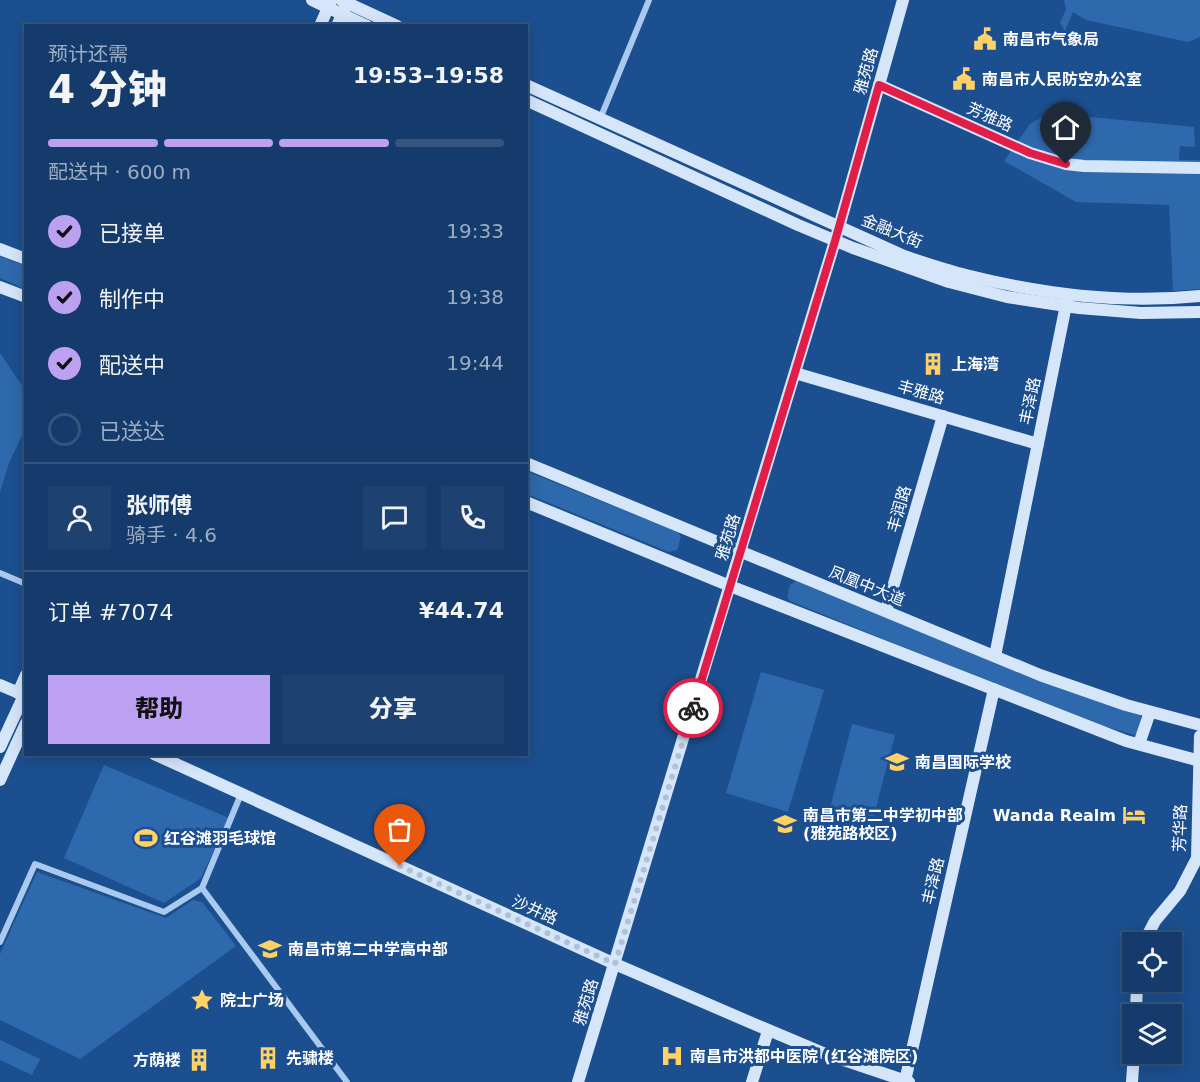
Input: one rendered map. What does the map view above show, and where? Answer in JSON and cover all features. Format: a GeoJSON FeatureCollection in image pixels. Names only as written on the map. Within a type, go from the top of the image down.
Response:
{"type":"FeatureCollection","features":[{"type":"Feature","properties":{"kind":"street"},"geometry":{"type":"LineString","coordinates":[[312,0],[389,24]]}},
{"type":"Feature","properties":{"kind":"street"},"geometry":{"type":"LineString","coordinates":[[600,118],[649,0]]}},
{"type":"Feature","properties":{"kind":"street","name":"雅苑路"},"geometry":{"type":"LineString","coordinates":[[578,1082],[835,241],[903,0]]}},
{"type":"Feature","properties":{"kind":"street"},"geometry":{"type":"LineString","coordinates":[[321,24],[330,4]]}},
{"type":"Feature","properties":{"kind":"street","name":"芳雅路"},"geometry":{"type":"LineString","coordinates":[[879,85],[1030,153],[1066,164],[1200,168]]}},
{"type":"Feature","properties":{"kind":"street","name":"金融大街"},"geometry":{"type":"LineString","coordinates":[[528,86],[904,256],[965,275],[1035,289],[1117,298],[1200,296]]}},
{"type":"Feature","properties":{"kind":"street","name":"金融大街"},"geometry":{"type":"LineString","coordinates":[[528,101],[765,211],[835,241],[949,282],[1007,297],[1066,306],[1141,313],[1200,312]]}},
{"type":"Feature","properties":{"kind":"street"},"geometry":{"type":"LineString","coordinates":[[0,249],[24,258]]}},
{"type":"Feature","properties":{"kind":"street"},"geometry":{"type":"LineString","coordinates":[[0,287],[24,296]]}},
{"type":"Feature","properties":{"kind":"street","name":"丰泽路"},"geometry":{"type":"LineString","coordinates":[[995,656],[1068,293]]}},
{"type":"Feature","properties":{"kind":"street","name":"丰雅路"},"geometry":{"type":"LineString","coordinates":[[795,373],[1038,444]]}},
{"type":"Feature","properties":{"kind":"street","name":"丰润路"},"geometry":{"type":"LineString","coordinates":[[886,611],[943,416]]}},
{"type":"Feature","properties":{"kind":"street","name":"凤凰中大道"},"geometry":{"type":"LineString","coordinates":[[528,465],[1050,679],[1126,705],[1200,725]]}},
{"type":"Feature","properties":{"kind":"street"},"geometry":{"type":"LineString","coordinates":[[528,503],[730,586],[994,689],[1139,744],[1199,761]]}},
{"type":"Feature","properties":{"kind":"street"},"geometry":{"type":"LineString","coordinates":[[0,573],[24,583]]}},
{"type":"Feature","properties":{"kind":"street"},"geometry":{"type":"LineString","coordinates":[[0,685],[23,694],[0,747]]}},
{"type":"Feature","properties":{"kind":"street","name":"丰泽路"},"geometry":{"type":"LineString","coordinates":[[907,1082],[994,689]]}},
{"type":"Feature","properties":{"kind":"street"},"geometry":{"type":"LineString","coordinates":[[1139,744],[1150,712]]}},
{"type":"Feature","properties":{"kind":"street"},"geometry":{"type":"LineString","coordinates":[[0,780],[24,727]]}},
{"type":"Feature","properties":{"kind":"street","name":"芳华路"},"geometry":{"type":"LineString","coordinates":[[1149,932],[1155,921],[1180,891],[1197,858],[1200,736]]}},
{"type":"Feature","properties":{"kind":"street"},"geometry":{"type":"LineString","coordinates":[[8,761],[17,754],[24,738]]}},
{"type":"Feature","properties":{"kind":"street","name":"沙井路"},"geometry":{"type":"LineString","coordinates":[[158,756],[615,964],[823,1053],[907,1082]]}},
{"type":"Feature","properties":{"kind":"street"},"geometry":{"type":"LineString","coordinates":[[0,942],[35,864],[164,912],[202,888],[242,794]]}},
{"type":"Feature","properties":{"kind":"street"},"geometry":{"type":"LineString","coordinates":[[202,888],[347,1082]]}},
{"type":"Feature","properties":{"kind":"street"},"geometry":{"type":"LineString","coordinates":[[752,1082],[768,1030]]}},
{"type":"Feature","properties":{"kind":"street"},"geometry":{"type":"LineString","coordinates":[[1132,1082],[1133,1064]]}},
{"type":"Feature","properties":{"kind":"shaded area"},"geometry":{"type":"Polygon","coordinates":[[[1064,0],[1200,0],[1200,37],[1188,42],[1086,20],[1073,12],[1065,31],[1060,23],[1066,9],[1064,0]]]}},
{"type":"Feature","properties":{"kind":"shaded area"},"geometry":{"type":"Polygon","coordinates":[[[1049,113],[1194,127],[1195,147],[1180,146],[1179,160],[1200,160],[1200,289],[1173,291],[1169,205],[1076,202],[1004,161],[1030,124],[1049,113]]]}},
{"type":"Feature","properties":{"kind":"shaded area"},"geometry":{"type":"Polygon","coordinates":[[[0,256],[24,266],[24,289],[0,278],[0,256]]]}},
{"type":"Feature","properties":{"kind":"shaded area"},"geometry":{"type":"Polygon","coordinates":[[[0,353],[24,389],[24,431],[9,463],[0,492],[0,353]]]}},
{"type":"Feature","properties":{"kind":"shaded area"},"geometry":{"type":"Polygon","coordinates":[[[528,472],[678,532],[681,537],[677,550],[669,552],[528,494],[528,472]]]}},
{"type":"Feature","properties":{"kind":"shaded area"},"geometry":{"type":"Polygon","coordinates":[[[796,581],[1066,689],[1138,713],[1142,718],[1138,733],[1135,735],[1085,721],[790,601],[787,597],[790,585],[796,581]]]}},
{"type":"Feature","properties":{"kind":"shaded area"},"geometry":{"type":"Polygon","coordinates":[[[761,672],[824,690],[788,812],[726,793],[761,672]]]}},
{"type":"Feature","properties":{"kind":"shaded area"},"geometry":{"type":"Polygon","coordinates":[[[852,724],[895,735],[873,819],[830,808],[852,724]]]}},
{"type":"Feature","properties":{"kind":"shaded area","name":"红谷滩羽毛球馆"},"geometry":{"type":"Polygon","coordinates":[[[104,765],[229,818],[201,878],[164,903],[64,858],[104,765]]]}},
{"type":"Feature","properties":{"kind":"shaded area"},"geometry":{"type":"Polygon","coordinates":[[[37,872],[166,918],[193,900],[202,902],[236,946],[80,1059],[0,1020],[0,954],[37,872]]]}},
{"type":"Feature","properties":{"kind":"shaded area"},"geometry":{"type":"Polygon","coordinates":[[[0,1040],[40,1059],[32,1075],[0,1060],[0,1040]]]}},
{"type":"Feature","properties":{"kind":"way so far"},"geometry":{"type":"LineString","coordinates":[[400,866],[615,964],[693,708]]}},
{"type":"Feature","properties":{"kind":"place","name":"南昌市气象局"},"geometry":{"type":"Point","coordinates":[985,39]}},
{"type":"Feature","properties":{"kind":"place","name":"南昌市人民防空办公室"},"geometry":{"type":"Point","coordinates":[964,79]}},
{"type":"Feature","properties":{"kind":"place","name":"上海湾"},"geometry":{"type":"Point","coordinates":[933,364]}},
{"type":"Feature","properties":{"kind":"place","name":"南昌国际学校"},"geometry":{"type":"Point","coordinates":[897,762]}},
{"type":"Feature","properties":{"kind":"place","name":"Wanda Realm"},"geometry":{"type":"Point","coordinates":[1134,815]}},
{"type":"Feature","properties":{"kind":"place","name":"南昌市第二中学初中部 (雅苑路校区)"},"geometry":{"type":"Point","coordinates":[785,824]}},
{"type":"Feature","properties":{"kind":"place","name":"红谷滩羽毛球馆"},"geometry":{"type":"Point","coordinates":[146,838]}},
{"type":"Feature","properties":{"kind":"place","name":"南昌市第二中学高中部"},"geometry":{"type":"Point","coordinates":[270,949]}},
{"type":"Feature","properties":{"kind":"place","name":"院士广场"},"geometry":{"type":"Point","coordinates":[202,1000]}},
{"type":"Feature","properties":{"kind":"place","name":"南昌市洪都中医院 (红谷滩院区)"},"geometry":{"type":"Point","coordinates":[672,1056]}},
{"type":"Feature","properties":{"kind":"place","name":"先骕楼"},"geometry":{"type":"Point","coordinates":[268,1058]}},
{"type":"Feature","properties":{"kind":"place","name":"方荫楼"},"geometry":{"type":"Point","coordinates":[199,1060]}},
{"type":"Feature","properties":{"kind":"route"},"geometry":{"type":"LineString","coordinates":[[693,708],[835,241],[879,85],[1030,153],[1066,164]]}}]}
